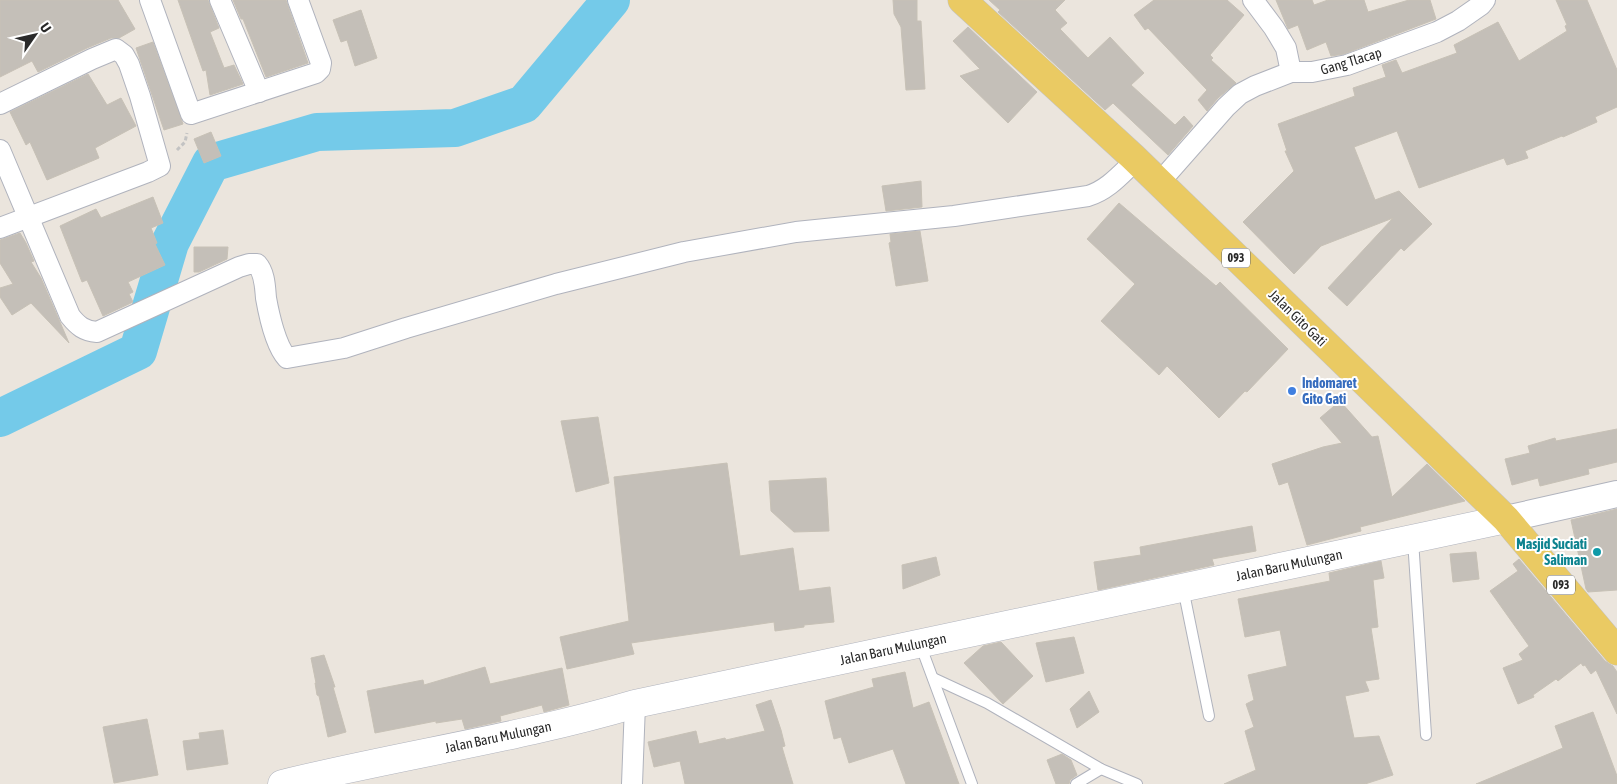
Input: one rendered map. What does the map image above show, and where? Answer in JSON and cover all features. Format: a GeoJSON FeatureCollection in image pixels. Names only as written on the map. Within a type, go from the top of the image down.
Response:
{"type":"FeatureCollection","features":[{"type":"Feature","properties":{"kind":"main road","name":"Jalan Gito Gati"},"geometry":{"type":"LineString","coordinates":[[962,0],[1136,160],[1506,519],[1617,651]]}},
{"type":"Feature","properties":{"kind":"main road","name":"Jalan Baru Mulungan"},"geometry":{"type":"LineString","coordinates":[[282,784],[327,778],[581,720],[635,704],[1506,519]]}},
{"type":"Feature","properties":{"kind":"street"},"geometry":{"type":"LineString","coordinates":[[150,0],[191,114],[316,73],[321,63],[298,0]]}},
{"type":"Feature","properties":{"kind":"street"},"geometry":{"type":"LineString","coordinates":[[220,0],[259,92]]}},
{"type":"Feature","properties":{"kind":"street"},"geometry":{"type":"LineString","coordinates":[[1253,0],[1286,48],[1291,72]]}},
{"type":"Feature","properties":{"kind":"street","name":"Gang Tlacap"},"geometry":{"type":"LineString","coordinates":[[1159,184],[1226,107],[1240,94],[1291,72],[1312,72],[1347,65],[1437,32],[1458,22],[1485,0]]}},
{"type":"Feature","properties":{"kind":"street"},"geometry":{"type":"LineString","coordinates":[[0,104],[92,58],[116,49],[124,55],[129,64],[160,166],[0,228]]}},
{"type":"Feature","properties":{"kind":"street"},"geometry":{"type":"LineString","coordinates":[[0,150],[70,316],[78,325],[87,331],[97,332],[239,267],[257,264],[262,272],[268,305],[281,351],[287,358],[344,348],[556,284],[684,252],[796,232],[954,216],[1088,196],[1110,185],[1136,160]]}},
{"type":"Feature","properties":{"kind":"street"},"geometry":{"type":"LineString","coordinates":[[1506,519],[1617,494]]}},
{"type":"Feature","properties":{"kind":"street"},"geometry":{"type":"LineString","coordinates":[[632,784],[635,704]]}},
{"type":"Feature","properties":{"kind":"lane"},"geometry":{"type":"LineString","coordinates":[[1412,539],[1426,735]]}},
{"type":"Feature","properties":{"kind":"lane"},"geometry":{"type":"LineString","coordinates":[[1182,587],[1209,716]]}},
{"type":"Feature","properties":{"kind":"lane"},"geometry":{"type":"LineString","coordinates":[[920,643],[972,784]]}},
{"type":"Feature","properties":{"kind":"lane"},"geometry":{"type":"LineString","coordinates":[[933,678],[987,703],[1100,769],[1137,784]]}},
{"type":"Feature","properties":{"kind":"lane"},"geometry":{"type":"LineString","coordinates":[[1076,784],[1100,769]]}},
{"type":"Feature","properties":{"kind":"path"},"geometry":{"type":"LineString","coordinates":[[160,166],[185,142],[191,114]]}},
{"type":"Feature","properties":{"kind":"building"},"geometry":{"type":"Polygon","coordinates":[[[0,0],[118,0],[135,29],[119,38],[111,38],[87,48],[38,72],[32,61],[0,77],[0,0]]]}},
{"type":"Feature","properties":{"kind":"building"},"geometry":{"type":"Polygon","coordinates":[[[178,0],[208,0],[219,28],[210,32],[224,68],[234,65],[243,84],[210,95],[206,70],[203,71],[178,0]]]}},
{"type":"Feature","properties":{"kind":"building"},"geometry":{"type":"Polygon","coordinates":[[[233,0],[286,0],[308,63],[266,77],[243,19],[241,19],[233,0]]]}},
{"type":"Feature","properties":{"kind":"building"},"geometry":{"type":"Polygon","coordinates":[[[893,0],[917,0],[917,21],[921,21],[925,89],[906,90],[901,27],[894,14],[893,0]]]}},
{"type":"Feature","properties":{"kind":"building"},"geometry":{"type":"Polygon","coordinates":[[[989,0],[1065,0],[1055,10],[1067,23],[1060,29],[1088,58],[1110,37],[1144,73],[1131,85],[1175,125],[1184,116],[1193,126],[1168,155],[1113,103],[1105,110],[998,12],[1000,10],[989,0]]]}},
{"type":"Feature","properties":{"kind":"building"},"geometry":{"type":"Polygon","coordinates":[[[1154,0],[1227,0],[1244,15],[1210,55],[1213,58],[1211,60],[1236,83],[1218,98],[1207,111],[1198,100],[1207,90],[1148,28],[1145,30],[1134,15],[1154,0]]]}},
{"type":"Feature","properties":{"kind":"building"},"geometry":{"type":"Polygon","coordinates":[[[1276,0],[1312,0],[1314,5],[1328,0],[1364,0],[1368,12],[1409,0],[1430,0],[1436,19],[1344,54],[1331,56],[1326,42],[1307,50],[1298,25],[1288,29],[1276,0]]]}},
{"type":"Feature","properties":{"kind":"building"},"geometry":{"type":"Polygon","coordinates":[[[1556,0],[1587,0],[1617,70],[1617,107],[1595,117],[1597,122],[1525,151],[1528,158],[1507,165],[1504,158],[1419,188],[1397,131],[1354,147],[1375,200],[1399,191],[1432,224],[1404,251],[1401,248],[1347,306],[1328,288],[1393,218],[1321,246],[1294,274],[1243,222],[1294,171],[1285,151],[1287,151],[1278,124],[1355,96],[1353,88],[1386,77],[1382,65],[1396,60],[1402,73],[1457,53],[1454,45],[1498,22],[1519,61],[1567,31],[1565,26],[1567,25],[1556,0]]]}},
{"type":"Feature","properties":{"kind":"building"},"geometry":{"type":"Polygon","coordinates":[[[361,10],[377,58],[355,66],[347,40],[341,42],[333,20],[361,10]]]}},
{"type":"Feature","properties":{"kind":"building"},"geometry":{"type":"Polygon","coordinates":[[[968,27],[1037,92],[1008,123],[960,76],[980,69],[953,41],[968,27]]]}},
{"type":"Feature","properties":{"kind":"building"},"geometry":{"type":"Polygon","coordinates":[[[153,42],[183,124],[164,130],[136,48],[153,42]]]}},
{"type":"Feature","properties":{"kind":"building"},"geometry":{"type":"Polygon","coordinates":[[[88,74],[107,105],[121,98],[136,126],[95,148],[99,158],[47,180],[30,142],[26,145],[10,112],[88,74]]]}},
{"type":"Feature","properties":{"kind":"building"},"geometry":{"type":"Polygon","coordinates":[[[211,132],[221,156],[204,163],[194,139],[211,132]]]}},
{"type":"Feature","properties":{"kind":"building"},"geometry":{"type":"Polygon","coordinates":[[[921,181],[922,207],[886,211],[882,186],[921,181]]]}},
{"type":"Feature","properties":{"kind":"building"},"geometry":{"type":"Polygon","coordinates":[[[153,197],[163,223],[151,228],[157,243],[155,244],[165,265],[128,282],[133,292],[129,294],[133,302],[103,316],[87,280],[82,282],[60,226],[96,209],[101,218],[153,197]]]}},
{"type":"Feature","properties":{"kind":"building"},"geometry":{"type":"Polygon","coordinates":[[[1119,203],[1216,286],[1220,282],[1288,349],[1219,418],[1167,366],[1159,375],[1101,321],[1135,284],[1087,239],[1119,203]]]}},
{"type":"Feature","properties":{"kind":"building"},"geometry":{"type":"Polygon","coordinates":[[[920,231],[928,281],[896,286],[889,243],[891,242],[890,234],[920,231]]]}},
{"type":"Feature","properties":{"kind":"building"},"geometry":{"type":"Polygon","coordinates":[[[20,233],[34,261],[31,262],[41,278],[69,343],[31,303],[12,315],[0,297],[0,288],[13,284],[0,263],[0,240],[20,233]]]}},
{"type":"Feature","properties":{"kind":"building"},"geometry":{"type":"Polygon","coordinates":[[[194,247],[228,247],[227,259],[199,272],[194,272],[194,247]]]}},
{"type":"Feature","properties":{"kind":"building"},"geometry":{"type":"Polygon","coordinates":[[[1340,401],[1372,437],[1378,436],[1392,497],[1427,464],[1465,501],[1360,527],[1361,531],[1307,545],[1288,482],[1279,485],[1272,464],[1323,447],[1342,443],[1320,418],[1340,401]]]}},
{"type":"Feature","properties":{"kind":"building"},"geometry":{"type":"Polygon","coordinates":[[[598,417],[609,483],[576,492],[561,421],[598,417]]]}},
{"type":"Feature","properties":{"kind":"building"},"geometry":{"type":"Polygon","coordinates":[[[1617,429],[1617,462],[1588,469],[1589,474],[1540,486],[1538,478],[1512,485],[1505,459],[1530,453],[1528,446],[1555,438],[1556,441],[1617,429]]]}},
{"type":"Feature","properties":{"kind":"building"},"geometry":{"type":"Polygon","coordinates":[[[727,463],[740,556],[793,548],[799,591],[830,587],[834,622],[804,625],[804,627],[775,631],[774,622],[631,643],[634,654],[567,669],[560,637],[629,621],[614,477],[727,463]]]}},
{"type":"Feature","properties":{"kind":"building"},"geometry":{"type":"Polygon","coordinates":[[[826,478],[829,531],[794,532],[771,511],[769,481],[826,478]]]}},
{"type":"Feature","properties":{"kind":"building","name":"Masjid Suciati Saliman"},"geometry":{"type":"Polygon","coordinates":[[[1617,509],[1617,590],[1588,592],[1571,520],[1617,509]]]}},
{"type":"Feature","properties":{"kind":"building"},"geometry":{"type":"Polygon","coordinates":[[[1252,526],[1256,551],[1212,559],[1214,565],[1098,590],[1094,562],[1141,555],[1140,547],[1252,526]]]}},
{"type":"Feature","properties":{"kind":"building"},"geometry":{"type":"Polygon","coordinates":[[[1476,552],[1479,579],[1453,582],[1450,554],[1476,552]]]}},
{"type":"Feature","properties":{"kind":"building"},"geometry":{"type":"Polygon","coordinates":[[[936,557],[940,575],[903,589],[902,565],[936,557]]]}},
{"type":"Feature","properties":{"kind":"building"},"geometry":{"type":"Polygon","coordinates":[[[1519,559],[1605,661],[1613,666],[1617,672],[1617,714],[1596,670],[1591,674],[1585,665],[1583,666],[1581,663],[1558,681],[1556,679],[1533,695],[1534,697],[1518,704],[1503,668],[1523,660],[1519,654],[1529,646],[1490,591],[1518,571],[1513,564],[1519,559]]]}},
{"type":"Feature","properties":{"kind":"building"},"geometry":{"type":"Polygon","coordinates":[[[1381,561],[1384,578],[1373,580],[1378,627],[1371,628],[1379,679],[1365,681],[1369,691],[1345,696],[1354,738],[1379,736],[1393,775],[1365,784],[1224,784],[1256,770],[1245,731],[1254,727],[1246,704],[1254,700],[1248,675],[1287,666],[1280,630],[1245,637],[1238,599],[1330,581],[1329,573],[1381,561]]]}},
{"type":"Feature","properties":{"kind":"building"},"geometry":{"type":"Polygon","coordinates":[[[1074,637],[1084,673],[1046,682],[1036,643],[1074,637]]]}},
{"type":"Feature","properties":{"kind":"building"},"geometry":{"type":"Polygon","coordinates":[[[1001,642],[1033,676],[1003,704],[964,663],[983,646],[1001,642]]]}},
{"type":"Feature","properties":{"kind":"building"},"geometry":{"type":"Polygon","coordinates":[[[324,655],[335,687],[333,687],[346,732],[328,737],[319,696],[317,695],[311,658],[324,655]]]}},
{"type":"Feature","properties":{"kind":"building"},"geometry":{"type":"Polygon","coordinates":[[[485,667],[490,684],[562,668],[569,705],[544,712],[542,705],[500,716],[501,721],[465,729],[462,719],[436,723],[436,721],[375,733],[367,691],[423,680],[424,685],[485,667]]]}},
{"type":"Feature","properties":{"kind":"building"},"geometry":{"type":"Polygon","coordinates":[[[905,672],[913,708],[929,702],[959,784],[906,784],[893,749],[849,763],[841,737],[834,739],[825,701],[874,687],[872,679],[905,672]]]}},
{"type":"Feature","properties":{"kind":"building"},"geometry":{"type":"Polygon","coordinates":[[[1089,691],[1099,712],[1077,728],[1070,709],[1089,691]]]}},
{"type":"Feature","properties":{"kind":"building"},"geometry":{"type":"Polygon","coordinates":[[[771,700],[781,730],[785,746],[782,747],[793,784],[685,784],[680,761],[654,767],[648,742],[696,731],[699,744],[765,731],[756,705],[771,700]]]}},
{"type":"Feature","properties":{"kind":"building"},"geometry":{"type":"Polygon","coordinates":[[[1593,712],[1617,776],[1617,784],[1476,784],[1563,748],[1555,726],[1593,712]]]}},
{"type":"Feature","properties":{"kind":"building"},"geometry":{"type":"Polygon","coordinates":[[[147,719],[158,775],[114,783],[103,727],[147,719]]]}},
{"type":"Feature","properties":{"kind":"building"},"geometry":{"type":"Polygon","coordinates":[[[223,730],[228,764],[187,770],[183,741],[200,739],[199,733],[223,730]]]}},
{"type":"Feature","properties":{"kind":"building"},"geometry":{"type":"Polygon","coordinates":[[[1062,754],[1071,760],[1077,775],[1070,780],[1069,784],[1056,784],[1047,760],[1062,754]]]}},
{"type":"Feature","properties":{"kind":"waterway"},"geometry":{"type":"LineString","coordinates":[[0,418],[138,351],[170,243],[211,163],[317,132],[455,128],[524,104],[611,0]]}},
{"type":"Feature","properties":{"kind":"place","name":"Indomaret Gito Gati"},"geometry":{"type":"Point","coordinates":[1292,391]}},
{"type":"Feature","properties":{"kind":"place","name":"Masjid Suciati Saliman"},"geometry":{"type":"Point","coordinates":[1597,552]}}]}
